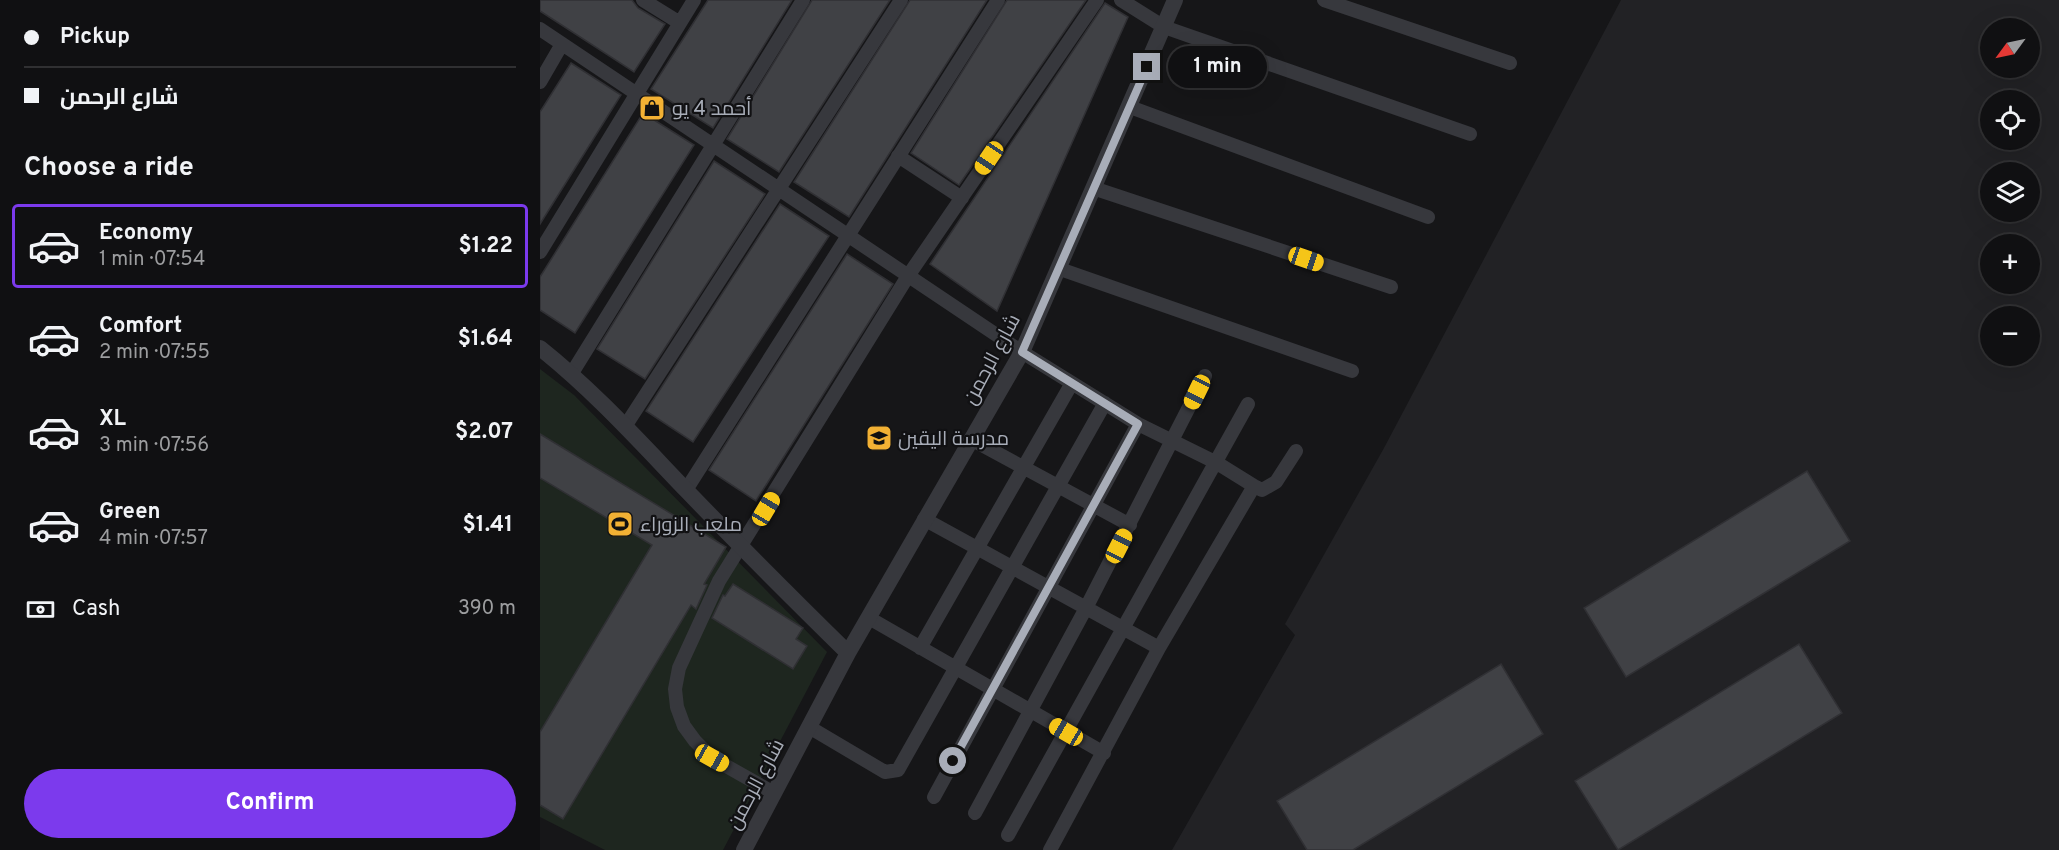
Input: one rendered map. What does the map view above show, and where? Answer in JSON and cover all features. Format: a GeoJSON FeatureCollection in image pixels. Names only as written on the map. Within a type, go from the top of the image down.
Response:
{"type":"FeatureCollection","features":[{"type":"Feature","properties":{"kind":"street"},"geometry":{"type":"LineString","coordinates":[[644,0],[681,23]]}},
{"type":"Feature","properties":{"kind":"street"},"geometry":{"type":"LineString","coordinates":[[540,252],[694,0]]}},
{"type":"Feature","properties":{"kind":"street"},"geometry":{"type":"LineString","coordinates":[[572,373],[803,0]]}},
{"type":"Feature","properties":{"kind":"street"},"geometry":{"type":"LineString","coordinates":[[626,425],[777,188],[901,0]]}},
{"type":"Feature","properties":{"kind":"street"},"geometry":{"type":"LineString","coordinates":[[686,490],[998,0]]}},
{"type":"Feature","properties":{"kind":"street"},"geometry":{"type":"LineString","coordinates":[[774,793],[712,758],[695,741],[684,726],[677,707],[675,689],[679,668],[714,591],[908,276],[1097,0]]}},
{"type":"Feature","properties":{"kind":"street"},"geometry":{"type":"LineString","coordinates":[[1121,0],[1164,27],[1470,134]]}},
{"type":"Feature","properties":{"kind":"street","name":"شارع الرحمن"},"geometry":{"type":"LineString","coordinates":[[744,850],[848,653],[1022,352],[1175,0]]}},
{"type":"Feature","properties":{"kind":"street"},"geometry":{"type":"LineString","coordinates":[[1324,0],[1510,63]]}},
{"type":"Feature","properties":{"kind":"street"},"geometry":{"type":"LineString","coordinates":[[540,29],[1022,352],[1172,443],[1217,464],[1262,490],[1270,487],[1296,451]]}},
{"type":"Feature","properties":{"kind":"street"},"geometry":{"type":"LineString","coordinates":[[540,82],[562,44]]}},
{"type":"Feature","properties":{"kind":"street"},"geometry":{"type":"LineString","coordinates":[[1130,107],[1428,217]]}},
{"type":"Feature","properties":{"kind":"street"},"geometry":{"type":"LineString","coordinates":[[898,156],[962,198]]}},
{"type":"Feature","properties":{"kind":"street"},"geometry":{"type":"LineString","coordinates":[[1093,188],[1391,287]]}},
{"type":"Feature","properties":{"kind":"street"},"geometry":{"type":"LineString","coordinates":[[1060,269],[1352,371]]}},
{"type":"Feature","properties":{"kind":"street"},"geometry":{"type":"LineString","coordinates":[[540,348],[572,373],[626,425],[742,548],[848,653]]}},
{"type":"Feature","properties":{"kind":"street"},"geometry":{"type":"LineString","coordinates":[[975,813],[1130,525],[1205,376]]}},
{"type":"Feature","properties":{"kind":"street"},"geometry":{"type":"LineString","coordinates":[[921,648],[1072,383]]}},
{"type":"Feature","properties":{"kind":"street"},"geometry":{"type":"LineString","coordinates":[[809,727],[885,772],[892,773],[898,770],[1105,403]]}},
{"type":"Feature","properties":{"kind":"street"},"geometry":{"type":"LineString","coordinates":[[1008,835],[1217,464],[1248,404]]}},
{"type":"Feature","properties":{"kind":"street"},"geometry":{"type":"LineString","coordinates":[[934,797],[1138,424]]}},
{"type":"Feature","properties":{"kind":"street"},"geometry":{"type":"LineString","coordinates":[[971,439],[1130,525]]}},
{"type":"Feature","properties":{"kind":"street"},"geometry":{"type":"LineString","coordinates":[[1050,850],[1159,648],[1254,486]]}},
{"type":"Feature","properties":{"kind":"street"},"geometry":{"type":"LineString","coordinates":[[924,519],[1159,648]]}},
{"type":"Feature","properties":{"kind":"street"},"geometry":{"type":"LineString","coordinates":[[869,618],[1104,753]]}},
{"type":"Feature","properties":{"kind":"shaded area"},"geometry":{"type":"Polygon","coordinates":[[[1621,0],[2059,0],[2059,850],[1172,850],[1295,635],[1285,624],[1384,448],[1621,0]]]}},
{"type":"Feature","properties":{"kind":"shaded area","name":"ملعب الزوراء"},"geometry":{"type":"Polygon","coordinates":[[[540,369],[574,395],[827,652],[723,850],[605,850],[540,817],[540,369]]]}},
{"type":"Feature","properties":{"kind":"building"},"geometry":{"type":"Polygon","coordinates":[[[540,0],[632,0],[638,8],[665,24],[634,72],[540,11],[540,0]]]}},
{"type":"Feature","properties":{"kind":"building"},"geometry":{"type":"Polygon","coordinates":[[[708,0],[792,0],[713,128],[651,89],[708,0]]]}},
{"type":"Feature","properties":{"kind":"building"},"geometry":{"type":"Polygon","coordinates":[[[812,0],[890,0],[779,172],[727,139],[812,0]]]}},
{"type":"Feature","properties":{"kind":"building"},"geometry":{"type":"Polygon","coordinates":[[[910,0],[987,0],[849,217],[794,182],[910,0]]]}},
{"type":"Feature","properties":{"kind":"building"},"geometry":{"type":"Polygon","coordinates":[[[1007,0],[1086,0],[959,185],[911,153],[1007,0]]]}},
{"type":"Feature","properties":{"kind":"building"},"geometry":{"type":"Polygon","coordinates":[[[1105,3],[1128,17],[997,311],[930,264],[1105,3]]]}},
{"type":"Feature","properties":{"kind":"building"},"geometry":{"type":"Polygon","coordinates":[[[571,63],[621,95],[540,224],[540,112],[571,63]]]}},
{"type":"Feature","properties":{"kind":"building"},"geometry":{"type":"Polygon","coordinates":[[[643,113],[694,145],[575,333],[540,310],[540,277],[643,113]]]}},
{"type":"Feature","properties":{"kind":"building"},"geometry":{"type":"Polygon","coordinates":[[[714,161],[765,194],[645,379],[597,349],[714,161]]]}},
{"type":"Feature","properties":{"kind":"building"},"geometry":{"type":"Polygon","coordinates":[[[780,204],[829,236],[693,442],[646,411],[780,204]]]}},
{"type":"Feature","properties":{"kind":"building"},"geometry":{"type":"Polygon","coordinates":[[[847,254],[893,284],[756,501],[709,470],[847,254]]]}},
{"type":"Feature","properties":{"kind":"building"},"geometry":{"type":"Polygon","coordinates":[[[540,434],[726,547],[704,584],[707,585],[696,609],[691,605],[563,819],[540,805],[540,732],[652,545],[540,478],[540,434]]]}},
{"type":"Feature","properties":{"kind":"building"},"geometry":{"type":"Polygon","coordinates":[[[1807,471],[1850,541],[1626,677],[1584,608],[1807,471]]]}},
{"type":"Feature","properties":{"kind":"building"},"geometry":{"type":"Polygon","coordinates":[[[733,584],[803,628],[796,639],[807,646],[793,669],[712,618],[723,595],[725,596],[733,584]]]}},
{"type":"Feature","properties":{"kind":"building"},"geometry":{"type":"Polygon","coordinates":[[[1799,644],[1842,713],[1618,850],[1575,781],[1799,644]]]}},
{"type":"Feature","properties":{"kind":"building"},"geometry":{"type":"Polygon","coordinates":[[[1501,664],[1543,734],[1353,850],[1307,850],[1277,801],[1501,664]]]}},
{"type":"Feature","properties":{"kind":"place","name":"أحمد 4 يو"},"geometry":{"type":"Point","coordinates":[652,108]}},
{"type":"Feature","properties":{"kind":"place","name":"مدرسة اليقين"},"geometry":{"type":"Point","coordinates":[879,438]}},
{"type":"Feature","properties":{"kind":"place","name":"ملعب الزوراء"},"geometry":{"type":"Point","coordinates":[620,524]}},
{"type":"Feature","properties":{"kind":"route"},"geometry":{"type":"LineString","coordinates":[[953,761],[1138,424],[1022,352],[1147,67]]}}]}
